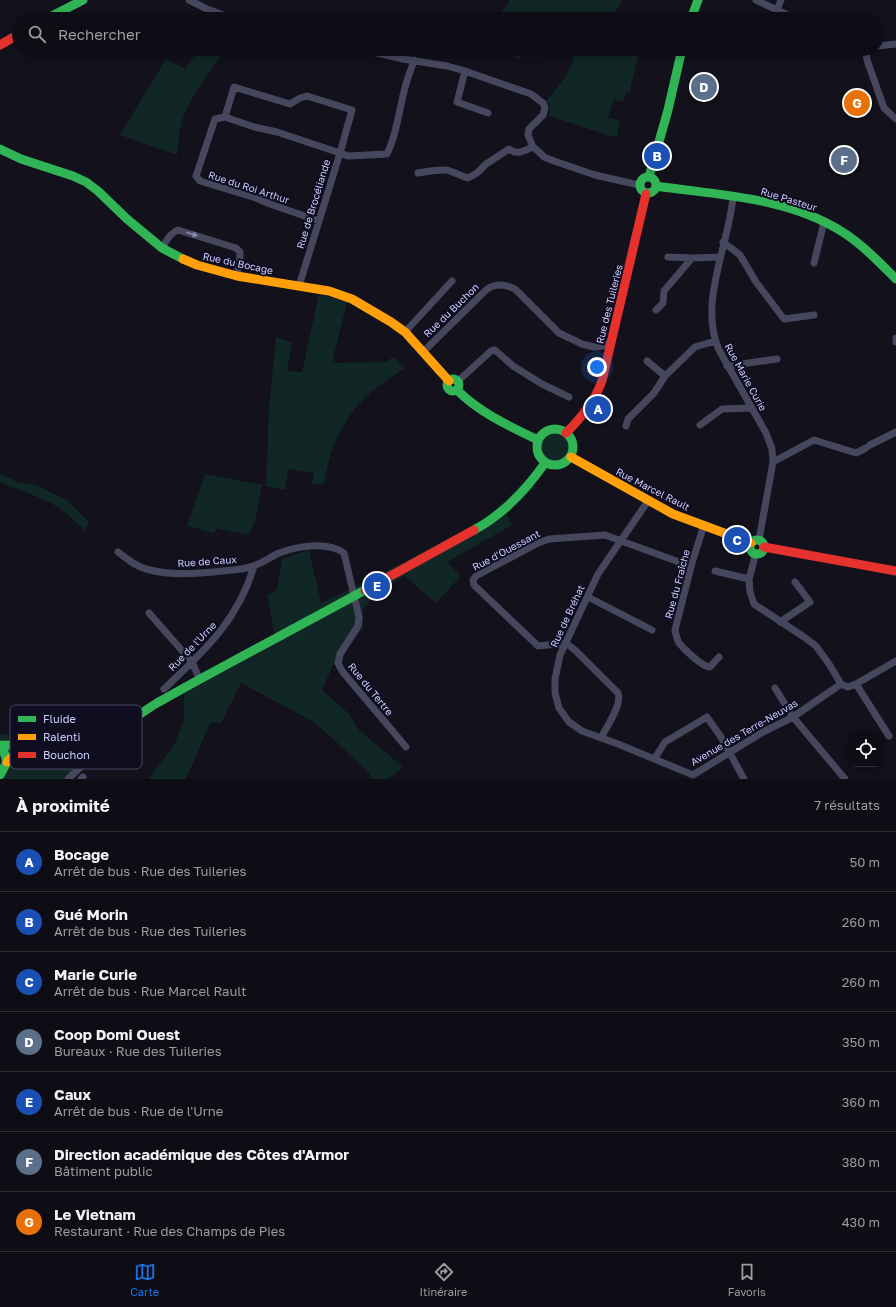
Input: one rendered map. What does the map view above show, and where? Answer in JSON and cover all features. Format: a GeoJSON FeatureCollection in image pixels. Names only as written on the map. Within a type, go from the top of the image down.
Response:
{"type":"FeatureCollection","features":[{"type":"Feature","properties":{"kind":"street"},"geometry":{"type":"LineString","coordinates":[[60,12],[83,0]]}},
{"type":"Feature","properties":{"kind":"street"},"geometry":{"type":"LineString","coordinates":[[189,0],[215,12]]}},
{"type":"Feature","properties":{"kind":"street"},"geometry":{"type":"LineString","coordinates":[[756,0],[780,12]]}},
{"type":"Feature","properties":{"kind":"street"},"geometry":{"type":"LineString","coordinates":[[776,10],[781,0]]}},
{"type":"Feature","properties":{"kind":"street"},"geometry":{"type":"LineString","coordinates":[[0,45],[12,38]]}},
{"type":"Feature","properties":{"kind":"street"},"geometry":{"type":"LineString","coordinates":[[884,45],[896,44]]}},
{"type":"Feature","properties":{"kind":"street"},"geometry":{"type":"LineString","coordinates":[[395,56],[465,71],[531,94],[543,103],[545,108],[543,115],[529,129],[529,141],[544,157],[596,175],[639,185]]}},
{"type":"Feature","properties":{"kind":"street"},"geometry":{"type":"LineString","coordinates":[[649,177],[668,110],[680,56]]}},
{"type":"Feature","properties":{"kind":"street"},"geometry":{"type":"LineString","coordinates":[[867,56],[867,60],[884,108],[896,119]]}},
{"type":"Feature","properties":{"kind":"street","name":"Rue de Brocéliande"},"geometry":{"type":"LineString","coordinates":[[299,286],[340,153],[348,156],[387,154],[395,131],[406,84],[414,60]]}},
{"type":"Feature","properties":{"kind":"street"},"geometry":{"type":"LineString","coordinates":[[465,71],[457,102],[488,113]]}},
{"type":"Feature","properties":{"kind":"street"},"geometry":{"type":"LineString","coordinates":[[234,87],[290,104],[306,96],[352,110],[340,153],[277,132],[254,127],[225,117],[234,87]]}},
{"type":"Feature","properties":{"kind":"street","name":"Rue du Roi Arthur"},"geometry":{"type":"LineString","coordinates":[[225,117],[215,119],[196,176],[200,181],[256,198],[319,221]]}},
{"type":"Feature","properties":{"kind":"street"},"geometry":{"type":"LineString","coordinates":[[418,173],[443,170],[468,178],[509,149],[511,151],[522,152],[533,147]]}},
{"type":"Feature","properties":{"kind":"street","name":"Rue du Bocage"},"geometry":{"type":"LineString","coordinates":[[0,149],[21,159],[73,176],[86,182],[162,248],[197,265],[236,276],[329,291],[352,299],[385,318],[405,332],[476,406],[538,440]]}},
{"type":"Feature","properties":{"kind":"street"},"geometry":{"type":"LineString","coordinates":[[639,185],[644,178],[649,177]]}},
{"type":"Feature","properties":{"kind":"street"},"geometry":{"type":"LineString","coordinates":[[639,185],[641,190],[646,194],[652,192],[656,186],[653,179],[649,177]]}},
{"type":"Feature","properties":{"kind":"street","name":"Rue Pasteur"},"geometry":{"type":"LineString","coordinates":[[656,186],[754,200],[787,208],[824,222],[834,226],[852,239],[873,256],[896,279]]}},
{"type":"Feature","properties":{"kind":"street","name":"Rue des Tuileries"},"geometry":{"type":"LineString","coordinates":[[566,433],[583,417],[592,404],[602,381],[646,194]]}},
{"type":"Feature","properties":{"kind":"street","name":"Rue Marie Curie"},"geometry":{"type":"LineString","coordinates":[[733,197],[732,209],[720,257],[713,303],[712,330],[726,366],[766,433],[772,449],[774,462],[758,543]]}},
{"type":"Feature","properties":{"kind":"street"},"geometry":{"type":"LineString","coordinates":[[814,263],[824,222]]}},
{"type":"Feature","properties":{"kind":"street"},"geometry":{"type":"LineString","coordinates":[[162,248],[173,232],[178,230],[236,248],[240,252],[236,276]]}},
{"type":"Feature","properties":{"kind":"street"},"geometry":{"type":"LineString","coordinates":[[723,242],[740,255],[756,282],[784,319],[814,315]]}},
{"type":"Feature","properties":{"kind":"street"},"geometry":{"type":"LineString","coordinates":[[668,257],[720,257]]}},
{"type":"Feature","properties":{"kind":"street"},"geometry":{"type":"LineString","coordinates":[[656,310],[663,303],[664,291],[692,258]]}},
{"type":"Feature","properties":{"kind":"street"},"geometry":{"type":"LineString","coordinates":[[405,332],[452,281]]}},
{"type":"Feature","properties":{"kind":"street","name":"Rue du Buchon"},"geometry":{"type":"LineString","coordinates":[[423,352],[486,290],[498,285],[510,286],[515,289],[559,333],[582,344],[594,347],[607,360]]}},
{"type":"Feature","properties":{"kind":"street"},"geometry":{"type":"LineString","coordinates":[[594,347],[604,346],[612,340]]}},
{"type":"Feature","properties":{"kind":"street"},"geometry":{"type":"LineString","coordinates":[[626,426],[628,419],[654,393],[665,376],[695,347],[715,341]]}},
{"type":"Feature","properties":{"kind":"street"},"geometry":{"type":"LineString","coordinates":[[454,384],[491,351],[495,350],[512,366],[542,384],[569,397]]}},
{"type":"Feature","properties":{"kind":"street"},"geometry":{"type":"LineString","coordinates":[[726,366],[777,359]]}},
{"type":"Feature","properties":{"kind":"street"},"geometry":{"type":"LineString","coordinates":[[647,361],[665,376]]}},
{"type":"Feature","properties":{"kind":"street"},"geometry":{"type":"LineString","coordinates":[[700,425],[722,409],[752,408]]}},
{"type":"Feature","properties":{"kind":"street"},"geometry":{"type":"LineString","coordinates":[[553,429],[566,433],[573,444],[573,451],[566,462],[559,466],[552,466],[540,459],[536,446],[542,434],[553,429]]}},
{"type":"Feature","properties":{"kind":"street"},"geometry":{"type":"LineString","coordinates":[[774,462],[814,440],[856,453],[896,432]]}},
{"type":"Feature","properties":{"kind":"street","name":"Rue Marcel Rault"},"geometry":{"type":"LineString","coordinates":[[570,457],[673,514],[704,525],[758,543],[896,571]]}},
{"type":"Feature","properties":{"kind":"street"},"geometry":{"type":"LineString","coordinates":[[142,713],[308,622],[355,594],[489,522],[506,510],[545,463]]}},
{"type":"Feature","properties":{"kind":"street","name":"Rue de Bréhat"},"geometry":{"type":"LineString","coordinates":[[618,744],[582,731],[569,722],[559,708],[555,693],[555,679],[560,654],[598,574],[648,501]]}},
{"type":"Feature","properties":{"kind":"street","name":"Rue du Fraîche"},"geometry":{"type":"LineString","coordinates":[[704,525],[692,563],[675,630],[679,643],[703,665],[710,667],[719,657]]}},
{"type":"Feature","properties":{"kind":"street","name":"Rue d'Ouessant"},"geometry":{"type":"LineString","coordinates":[[566,643],[538,646],[474,585],[473,580],[476,576],[538,543],[549,539],[605,535],[621,542]]}},
{"type":"Feature","properties":{"kind":"street"},"geometry":{"type":"LineString","coordinates":[[621,542],[679,562]]}},
{"type":"Feature","properties":{"kind":"street"},"geometry":{"type":"LineString","coordinates":[[758,543],[751,550],[756,553],[749,579],[750,592],[754,604],[816,646],[841,684],[848,687],[856,684],[896,660]]}},
{"type":"Feature","properties":{"kind":"street"},"geometry":{"type":"LineString","coordinates":[[254,566],[279,553],[301,548],[313,546],[337,548],[344,553],[355,594]]}},
{"type":"Feature","properties":{"kind":"street","name":"Rue de Caux"},"geometry":{"type":"LineString","coordinates":[[118,552],[132,563],[145,569],[183,574],[204,573],[254,566]]}},
{"type":"Feature","properties":{"kind":"street","name":"Rue de l'Urne"},"geometry":{"type":"LineString","coordinates":[[164,689],[213,641],[231,617],[250,579],[254,566]]}},
{"type":"Feature","properties":{"kind":"street"},"geometry":{"type":"LineString","coordinates":[[715,570],[749,579]]}},
{"type":"Feature","properties":{"kind":"street"},"geometry":{"type":"LineString","coordinates":[[780,622],[810,602],[795,582]]}},
{"type":"Feature","properties":{"kind":"street","name":"Rue du Tertre"},"geometry":{"type":"LineString","coordinates":[[355,594],[359,617],[358,626],[340,654],[338,663],[342,671],[406,747]]}},
{"type":"Feature","properties":{"kind":"street"},"geometry":{"type":"LineString","coordinates":[[588,597],[652,630]]}},
{"type":"Feature","properties":{"kind":"street"},"geometry":{"type":"LineString","coordinates":[[149,613],[192,662],[200,680]]}},
{"type":"Feature","properties":{"kind":"street"},"geometry":{"type":"LineString","coordinates":[[566,643],[618,693],[618,704],[601,738]]}},
{"type":"Feature","properties":{"kind":"street","name":"Avenue des Terre-Neuvas"},"geometry":{"type":"LineString","coordinates":[[618,744],[655,758],[695,777],[729,753],[763,732],[793,717],[841,684]]}},
{"type":"Feature","properties":{"kind":"street"},"geometry":{"type":"LineString","coordinates":[[856,684],[889,736]]}},
{"type":"Feature","properties":{"kind":"street"},"geometry":{"type":"LineString","coordinates":[[775,688],[793,717],[845,779]]}},
{"type":"Feature","properties":{"kind":"street"},"geometry":{"type":"LineString","coordinates":[[655,758],[665,742],[707,717],[721,737],[744,779]]}},
{"type":"Feature","properties":{"kind":"street"},"geometry":{"type":"LineString","coordinates":[[7,779],[4,752],[0,746],[10,745]]}},
{"type":"Feature","properties":{"kind":"street"},"geometry":{"type":"LineString","coordinates":[[0,775],[10,759]]}},
{"type":"Feature","properties":{"kind":"street"},"geometry":{"type":"LineString","coordinates":[[68,779],[78,769]]}},
{"type":"Feature","properties":{"kind":"green space"},"geometry":{"type":"Polygon","coordinates":[[[510,0],[623,0],[615,12],[501,12],[510,0]]]}},
{"type":"Feature","properties":{"kind":"green space"},"geometry":{"type":"Polygon","coordinates":[[[194,56],[220,56],[191,100],[183,118],[178,141],[177,155],[120,135],[166,59],[185,69],[194,56]]]}},
{"type":"Feature","properties":{"kind":"green space"},"geometry":{"type":"Polygon","coordinates":[[[512,56],[521,56],[519,59],[512,56]]]}},
{"type":"Feature","properties":{"kind":"green space"},"geometry":{"type":"Polygon","coordinates":[[[574,56],[638,56],[629,93],[626,92],[623,102],[614,99],[608,117],[620,121],[617,137],[549,116],[550,106],[546,101],[568,72],[574,56]]]}},
{"type":"Feature","properties":{"kind":"green space"},"geometry":{"type":"Polygon","coordinates":[[[319,294],[347,302],[332,363],[386,362],[393,357],[405,368],[371,392],[350,415],[333,448],[324,484],[312,484],[314,473],[288,469],[285,490],[266,486],[269,407],[276,337],[292,342],[287,371],[302,372],[319,294]]]}},
{"type":"Feature","properties":{"kind":"green space"},"geometry":{"type":"Polygon","coordinates":[[[555,433],[565,437],[569,447],[565,457],[555,461],[545,457],[541,447],[545,437],[555,433]]]}},
{"type":"Feature","properties":{"kind":"green space"},"geometry":{"type":"Polygon","coordinates":[[[0,473],[17,482],[38,486],[68,501],[89,522],[85,531],[53,504],[0,482],[0,473]]]}},
{"type":"Feature","properties":{"kind":"green space"},"geometry":{"type":"Polygon","coordinates":[[[205,474],[262,485],[255,521],[249,535],[216,528],[215,533],[187,526],[205,474]]]}},
{"type":"Feature","properties":{"kind":"green space"},"geometry":{"type":"Polygon","coordinates":[[[527,478],[534,487],[507,514],[512,525],[447,562],[461,576],[436,603],[404,576],[379,592],[363,609],[363,627],[345,652],[342,664],[333,665],[322,690],[347,712],[360,731],[403,767],[395,774],[389,778],[372,779],[368,772],[312,721],[241,683],[221,723],[210,723],[186,779],[148,779],[174,745],[184,720],[184,694],[280,641],[274,631],[267,595],[277,590],[282,559],[309,550],[321,603],[397,566],[484,519],[506,500],[527,478]]]}},
{"type":"Feature","properties":{"kind":"green space"},"geometry":{"type":"Polygon","coordinates":[[[0,734],[10,735],[10,769],[84,769],[74,779],[0,779],[0,734]]]}},
{"type":"Feature","properties":{"kind":"traffic: fast"},"geometry":{"type":"LineString","coordinates":[[60,12],[83,0]]}},
{"type":"Feature","properties":{"kind":"traffic: fast"},"geometry":{"type":"LineString","coordinates":[[694,12],[698,0]]}},
{"type":"Feature","properties":{"kind":"traffic: fast"},"geometry":{"type":"LineString","coordinates":[[649,177],[668,110],[680,56]]}},
{"type":"Feature","properties":{"kind":"traffic: fast"},"geometry":{"type":"LineString","coordinates":[[0,149],[21,159],[73,176],[86,182],[162,248],[183,259]]}},
{"type":"Feature","properties":{"kind":"traffic: fast"},"geometry":{"type":"LineString","coordinates":[[645,177],[651,177],[656,182],[656,185],[654,191],[651,193],[645,193],[640,188],[640,182],[645,177]]}},
{"type":"Feature","properties":{"kind":"traffic: fast"},"geometry":{"type":"LineString","coordinates":[[656,186],[752,199],[798,211],[820,220],[849,236],[896,279]]}},
{"type":"Feature","properties":{"kind":"traffic: fast"},"geometry":{"type":"LineString","coordinates":[[451,379],[455,379],[459,385],[455,391],[451,391],[447,387],[447,383],[451,379]]}},
{"type":"Feature","properties":{"kind":"traffic: fast"},"geometry":{"type":"LineString","coordinates":[[457,390],[475,406],[538,440]]}},
{"type":"Feature","properties":{"kind":"traffic: fast"},"geometry":{"type":"LineString","coordinates":[[559,429],[568,434],[572,440],[573,447],[572,454],[568,460],[559,465],[551,465],[542,460],[538,454],[537,443],[542,434],[548,430],[559,429]]}},
{"type":"Feature","properties":{"kind":"traffic: fast"},"geometry":{"type":"LineString","coordinates":[[474,530],[495,517],[514,501],[545,463]]}},
{"type":"Feature","properties":{"kind":"traffic: fast"},"geometry":{"type":"LineString","coordinates":[[757,540],[762,542],[764,547],[762,552],[757,554],[752,552],[750,547],[752,542],[757,540]]}},
{"type":"Feature","properties":{"kind":"traffic: fast"},"geometry":{"type":"LineString","coordinates":[[142,713],[209,674],[365,590]]}},
{"type":"Feature","properties":{"kind":"traffic: fast"},"geometry":{"type":"LineString","coordinates":[[0,745],[10,745]]}},
{"type":"Feature","properties":{"kind":"traffic: fast"},"geometry":{"type":"LineString","coordinates":[[0,747],[4,752],[7,762],[0,775]]}},
{"type":"Feature","properties":{"kind":"traffic: slow"},"geometry":{"type":"LineString","coordinates":[[183,259],[197,265],[237,276],[329,291],[352,299],[405,332],[449,381]]}},
{"type":"Feature","properties":{"kind":"traffic: slow"},"geometry":{"type":"LineString","coordinates":[[571,457],[673,514],[751,543]]}},
{"type":"Feature","properties":{"kind":"traffic: slow"},"geometry":{"type":"LineString","coordinates":[[7,762],[10,759]]}},
{"type":"Feature","properties":{"kind":"traffic: jam"},"geometry":{"type":"LineString","coordinates":[[0,45],[12,38]]}},
{"type":"Feature","properties":{"kind":"traffic: jam"},"geometry":{"type":"LineString","coordinates":[[566,433],[587,409],[602,381],[646,194]]}},
{"type":"Feature","properties":{"kind":"traffic: jam"},"geometry":{"type":"LineString","coordinates":[[365,590],[474,530]]}},
{"type":"Feature","properties":{"kind":"traffic: jam"},"geometry":{"type":"LineString","coordinates":[[764,547],[896,571]]}},
{"type":"Feature","properties":{"kind":"place","name":"Coop Domi Ouest"},"geometry":{"type":"Point","coordinates":[704,87]}},
{"type":"Feature","properties":{"kind":"place","name":"Le Vietnam"},"geometry":{"type":"Point","coordinates":[857,103]}},
{"type":"Feature","properties":{"kind":"place","name":"Gué Morin"},"geometry":{"type":"Point","coordinates":[657,156]}},
{"type":"Feature","properties":{"kind":"place","name":"Direction académique des Côtes d'Armor"},"geometry":{"type":"Point","coordinates":[844,160]}},
{"type":"Feature","properties":{"kind":"place","name":"Bocage"},"geometry":{"type":"Point","coordinates":[598,409]}},
{"type":"Feature","properties":{"kind":"place","name":"Marie Curie"},"geometry":{"type":"Point","coordinates":[737,540]}},
{"type":"Feature","properties":{"kind":"place","name":"Caux"},"geometry":{"type":"Point","coordinates":[377,586]}}]}
